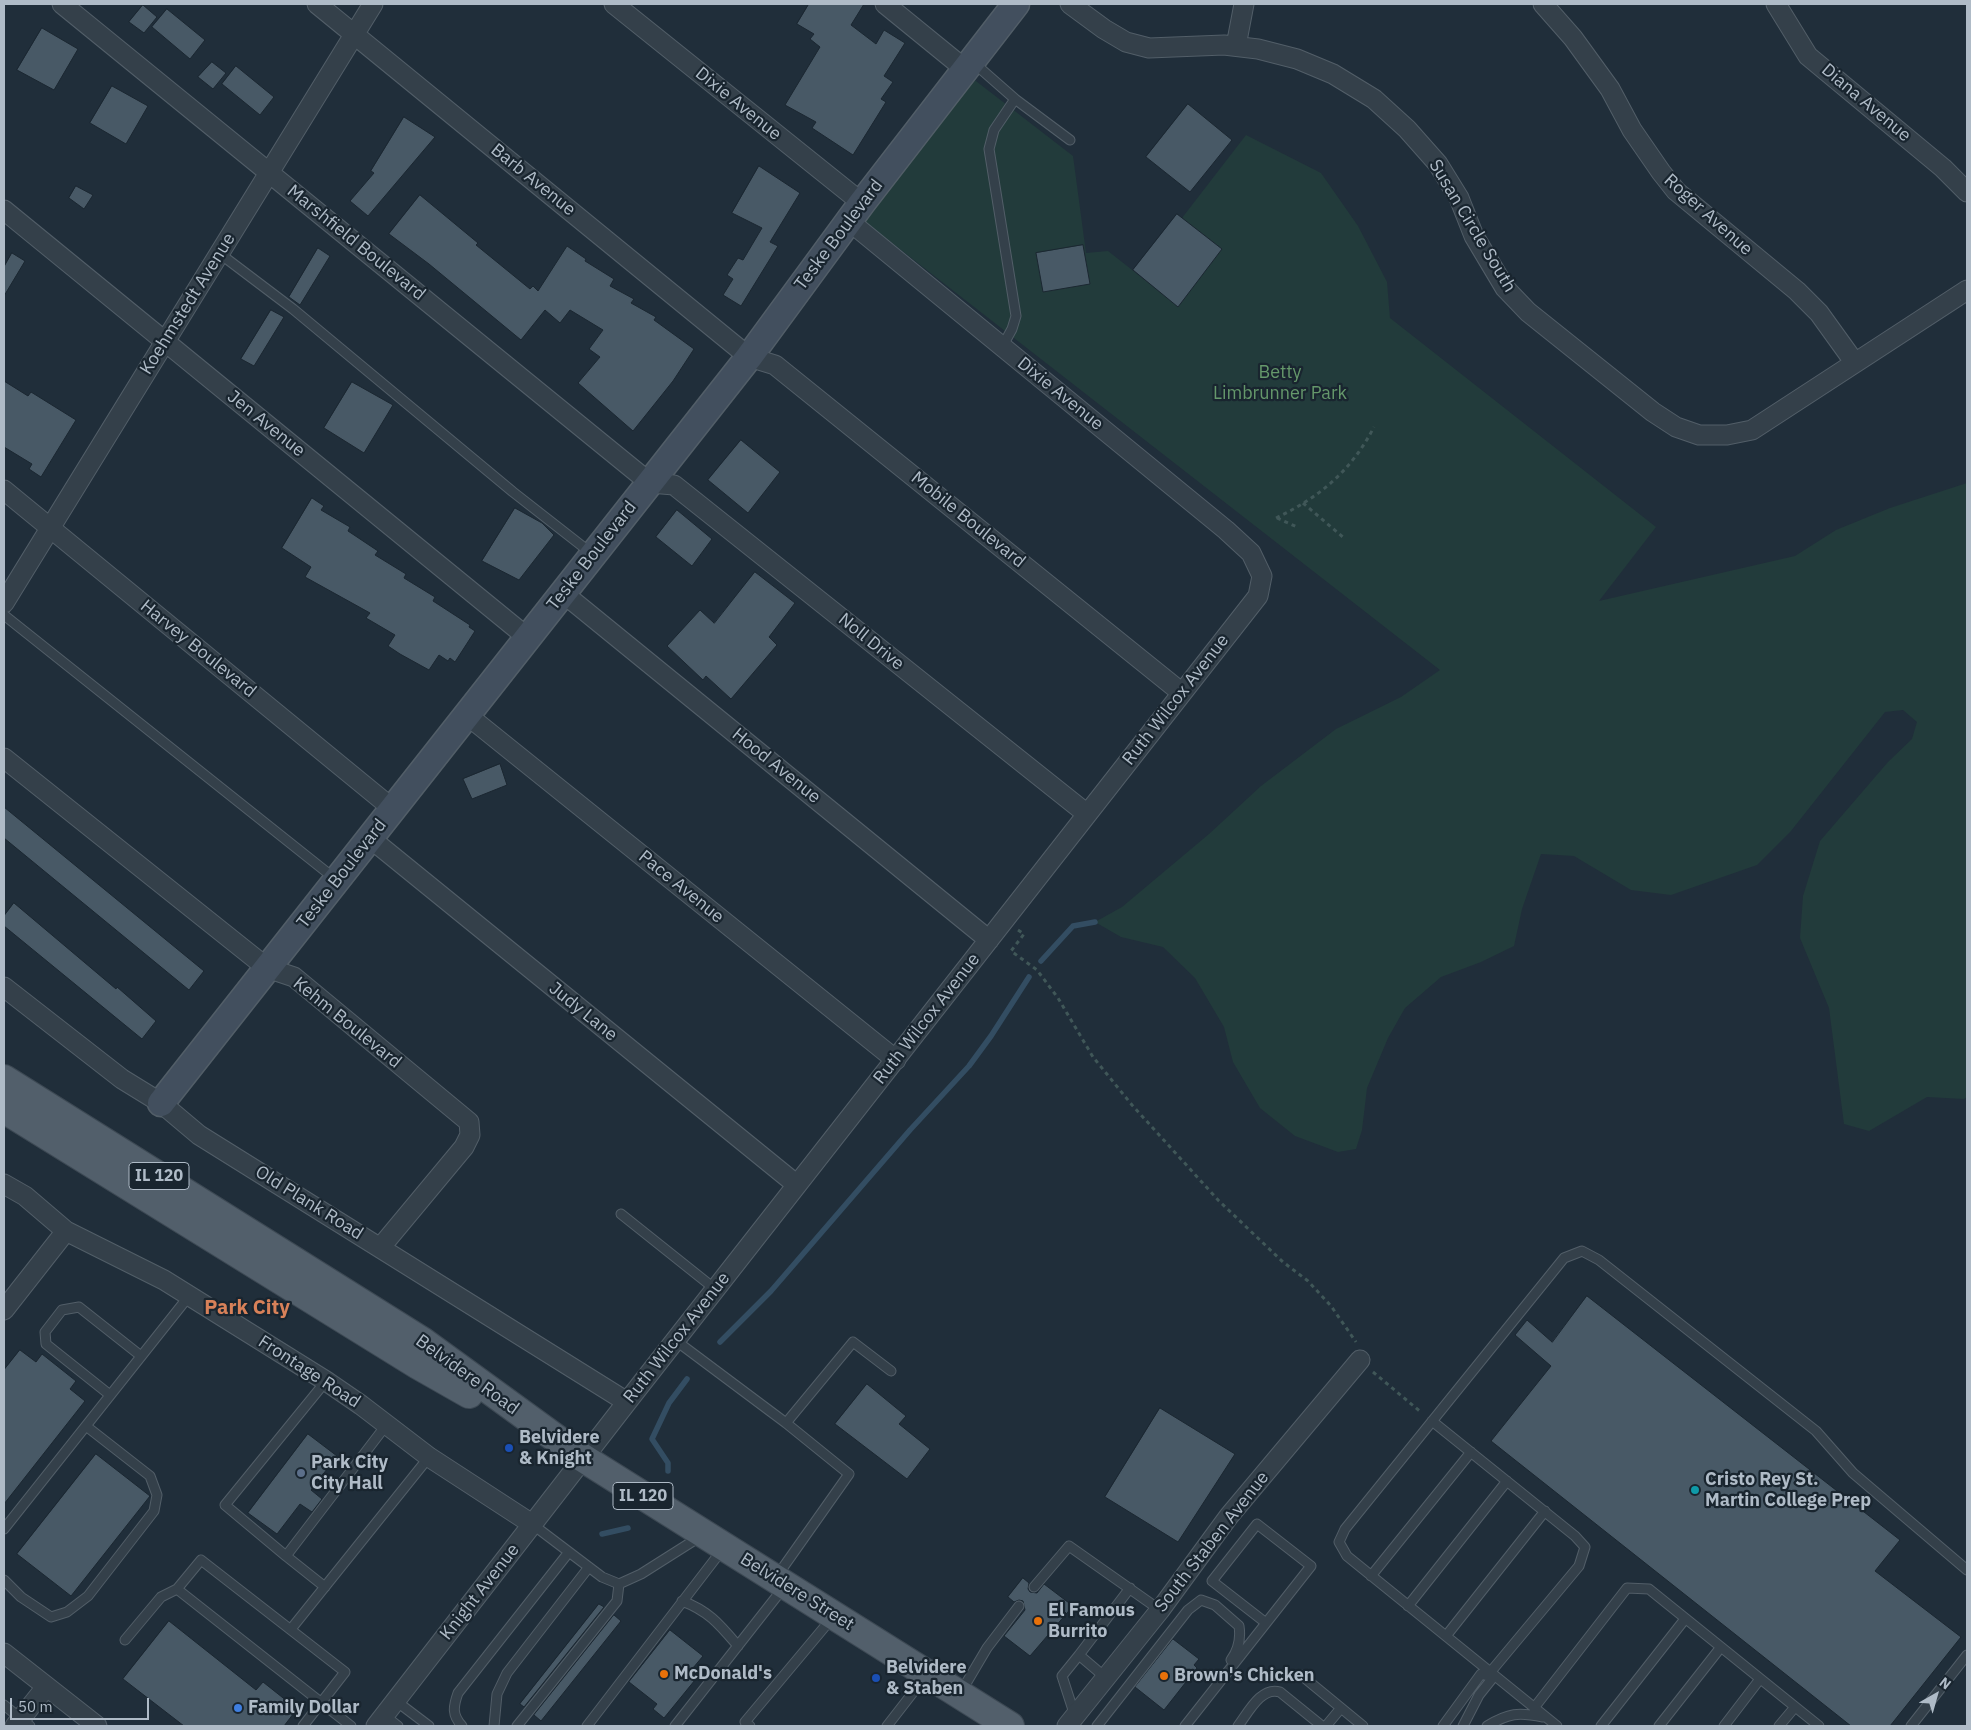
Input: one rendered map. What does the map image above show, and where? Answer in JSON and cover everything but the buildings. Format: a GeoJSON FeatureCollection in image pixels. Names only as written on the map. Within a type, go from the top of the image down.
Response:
{"type":"FeatureCollection","features":[{"type":"Feature","properties":{"kind":"main road","name":"Belvidere Road"},"geometry":{"type":"LineString","coordinates":[[4,1079],[422,1341],[583,1458]]}},
{"type":"Feature","properties":{"kind":"main road","name":"Belvidere Road"},"geometry":{"type":"LineString","coordinates":[[4,1109],[418,1365],[548,1440],[583,1458]]}},
{"type":"Feature","properties":{"kind":"main road","name":"Belvidere Street"},"geometry":{"type":"LineString","coordinates":[[583,1458],[928,1674],[997,1723]]}},
{"type":"Feature","properties":{"kind":"street","name":"Marshfield Boulevard"},"geometry":{"type":"LineString","coordinates":[[62,4],[650,483]]}},
{"type":"Feature","properties":{"kind":"street","name":"Barb Avenue"},"geometry":{"type":"LineString","coordinates":[[317,4],[749,357]]}},
{"type":"Feature","properties":{"kind":"street","name":"Koehmstedt Avenue"},"geometry":{"type":"LineString","coordinates":[[4,604],[373,4]]}},
{"type":"Feature","properties":{"kind":"street","name":"Dixie Avenue"},"geometry":{"type":"LineString","coordinates":[[614,4],[855,212],[1002,347],[1226,530],[1251,553],[1262,576]]}},
{"type":"Feature","properties":{"kind":"street"},"geometry":{"type":"LineString","coordinates":[[885,4],[969,66]]}},
{"type":"Feature","properties":{"kind":"street","name":"Teske Boulevard"},"geometry":{"type":"LineString","coordinates":[[161,1103],[749,357],[855,212],[1016,4]]}},
{"type":"Feature","properties":{"kind":"street","name":"Susan Circle South"},"geometry":{"type":"LineString","coordinates":[[1070,4],[1104,29],[1126,42],[1149,48],[1224,44],[1258,49],[1297,59],[1334,74],[1374,99],[1407,128],[1438,164],[1459,198],[1474,236],[1505,288],[1528,312],[1653,412],[1676,427],[1699,435],[1727,435],[1752,430],[1967,290]]}},
{"type":"Feature","properties":{"kind":"street"},"geometry":{"type":"LineString","coordinates":[[1236,46],[1244,4]]}},
{"type":"Feature","properties":{"kind":"street","name":"Roger Avenue"},"geometry":{"type":"LineString","coordinates":[[1544,4],[1573,38],[1610,90],[1632,130],[1676,191],[1797,291],[1819,312],[1855,363]]}},
{"type":"Feature","properties":{"kind":"street","name":"Diana Avenue"},"geometry":{"type":"LineString","coordinates":[[1776,4],[1808,56],[1943,168],[1967,192]]}},
{"type":"Feature","properties":{"kind":"street","name":"Jen Avenue"},"geometry":{"type":"LineString","coordinates":[[4,210],[528,638]]}},
{"type":"Feature","properties":{"kind":"street","name":"Mobile Boulevard"},"geometry":{"type":"LineString","coordinates":[[749,357],[775,365],[1182,693]]}},
{"type":"Feature","properties":{"kind":"street","name":"Noll Drive"},"geometry":{"type":"LineString","coordinates":[[650,483],[674,485],[1087,814]]}},
{"type":"Feature","properties":{"kind":"street","name":"Harvey Boulevard"},"geometry":{"type":"LineString","coordinates":[[4,490],[393,809]]}},
{"type":"Feature","properties":{"kind":"street","name":"Ruth Wilcox Avenue"},"geometry":{"type":"LineString","coordinates":[[583,1458],[1258,596],[1262,576]]}},
{"type":"Feature","properties":{"kind":"street","name":"Hood Avenue"},"geometry":{"type":"LineString","coordinates":[[563,593],[989,940]]}},
{"type":"Feature","properties":{"kind":"street","name":"Pace Avenue"},"geometry":{"type":"LineString","coordinates":[[467,715],[896,1060]]}},
{"type":"Feature","properties":{"kind":"street","name":"Kehm Boulevard"},"geometry":{"type":"LineString","coordinates":[[4,758],[268,968],[294,977],[469,1122],[470,1135],[464,1147],[380,1248]]}},
{"type":"Feature","properties":{"kind":"street","name":"Judy Lane"},"geometry":{"type":"LineString","coordinates":[[370,838],[797,1185]]}},
{"type":"Feature","properties":{"kind":"street","name":"Old Plank Road"},"geometry":{"type":"LineString","coordinates":[[4,987],[122,1079],[161,1103],[199,1135],[626,1402]]}},
{"type":"Feature","properties":{"kind":"street","name":"Frontage Road"},"geometry":{"type":"LineString","coordinates":[[4,1184],[25,1196],[66,1231],[164,1280],[326,1380],[429,1457],[532,1524]]}},
{"type":"Feature","properties":{"kind":"street"},"geometry":{"type":"LineString","coordinates":[[4,1310],[66,1231]]}},
{"type":"Feature","properties":{"kind":"street","name":"South Staben Avenue"},"geometry":{"type":"LineString","coordinates":[[1071,1721],[1160,1610],[1228,1516],[1360,1360]]}},
{"type":"Feature","properties":{"kind":"street","name":"Knight Avenue"},"geometry":{"type":"LineString","coordinates":[[386,1723],[396,1701],[583,1458]]}},
{"type":"Feature","properties":{"kind":"street"},"geometry":{"type":"LineString","coordinates":[[4,1653],[97,1726]]}},
{"type":"Feature","properties":{"kind":"street"},"geometry":{"type":"LineString","coordinates":[[22,1724],[46,1687]]}},
{"type":"Feature","properties":{"kind":"lane"},"geometry":{"type":"LineString","coordinates":[[969,66],[1070,140]]}},
{"type":"Feature","properties":{"kind":"lane"},"geometry":{"type":"LineString","coordinates":[[1002,347],[1012,329],[1016,316],[989,149],[994,130],[1015,99]]}},
{"type":"Feature","properties":{"kind":"lane"},"geometry":{"type":"LineString","coordinates":[[219,253],[293,309],[513,492],[593,554]]}},
{"type":"Feature","properties":{"kind":"lane"},"geometry":{"type":"LineString","coordinates":[[4,615],[337,880]]}},
{"type":"Feature","properties":{"kind":"lane"},"geometry":{"type":"LineString","coordinates":[[621,1214],[715,1289]]}},
{"type":"Feature","properties":{"kind":"lane"},"geometry":{"type":"LineString","coordinates":[[1557,1726],[1490,1674],[1347,1556],[1340,1542],[1346,1529],[1564,1258],[1582,1251],[1599,1260],[1816,1431],[1853,1473],[1967,1570]]}},
{"type":"Feature","properties":{"kind":"lane"},"geometry":{"type":"LineString","coordinates":[[4,1529],[189,1296]]}},
{"type":"Feature","properties":{"kind":"lane"},"geometry":{"type":"LineString","coordinates":[[110,1395],[46,1344],[45,1332],[62,1310],[79,1307],[141,1356]]}},
{"type":"Feature","properties":{"kind":"lane"},"geometry":{"type":"LineString","coordinates":[[675,1340],[786,1423],[849,1474],[738,1646],[675,1726]]}},
{"type":"Feature","properties":{"kind":"lane"},"geometry":{"type":"LineString","coordinates":[[786,1423],[853,1342],[892,1371]]}},
{"type":"Feature","properties":{"kind":"lane"},"geometry":{"type":"LineString","coordinates":[[325,1587],[225,1505],[326,1380]]}},
{"type":"Feature","properties":{"kind":"lane"},"geometry":{"type":"LineString","coordinates":[[1432,1421],[1545,1511],[1585,1547],[1579,1566],[1490,1674],[1491,1680],[1479,1695],[1463,1726]]}},
{"type":"Feature","properties":{"kind":"lane"},"geometry":{"type":"LineString","coordinates":[[286,1556],[386,1424]]}},
{"type":"Feature","properties":{"kind":"lane"},"geometry":{"type":"LineString","coordinates":[[4,1580],[22,1597],[51,1617],[67,1612],[88,1596],[154,1510],[157,1495],[150,1476],[86,1426]]}},
{"type":"Feature","properties":{"kind":"lane"},"geometry":{"type":"LineString","coordinates":[[1372,1576],[1471,1452]]}},
{"type":"Feature","properties":{"kind":"lane"},"geometry":{"type":"LineString","coordinates":[[291,1630],[429,1457]]}},
{"type":"Feature","properties":{"kind":"lane"},"geometry":{"type":"LineString","coordinates":[[1408,1606],[1507,1481]]}},
{"type":"Feature","properties":{"kind":"lane"},"geometry":{"type":"LineString","coordinates":[[1446,1636],[1545,1511]]}},
{"type":"Feature","properties":{"kind":"lane"},"geometry":{"type":"LineString","coordinates":[[532,1524],[602,1577],[619,1584],[714,1540]]}},
{"type":"Feature","properties":{"kind":"lane"},"geometry":{"type":"LineString","coordinates":[[1185,1726],[1311,1566],[1257,1524],[1212,1581],[1266,1623]]}},
{"type":"Feature","properties":{"kind":"lane"},"geometry":{"type":"LineString","coordinates":[[587,1726],[594,1722],[682,1601],[714,1540]]}},
{"type":"Feature","properties":{"kind":"lane"},"geometry":{"type":"LineString","coordinates":[[1034,1587],[1069,1546],[1160,1610]]}},
{"type":"Feature","properties":{"kind":"lane"},"geometry":{"type":"LineString","coordinates":[[462,1726],[454,1717],[453,1705],[458,1693],[569,1552]]}},
{"type":"Feature","properties":{"kind":"lane"},"geometry":{"type":"LineString","coordinates":[[125,1640],[161,1596],[177,1589],[201,1560],[344,1672],[303,1726]]}},
{"type":"Feature","properties":{"kind":"lane"},"geometry":{"type":"LineString","coordinates":[[494,1726],[497,1694],[507,1673],[589,1567]]}},
{"type":"Feature","properties":{"kind":"lane"},"geometry":{"type":"LineString","coordinates":[[517,1726],[617,1601],[619,1584]]}},
{"type":"Feature","properties":{"kind":"lane"},"geometry":{"type":"LineString","coordinates":[[1071,1721],[1062,1676],[1130,1588]]}},
{"type":"Feature","properties":{"kind":"lane"},"geometry":{"type":"LineString","coordinates":[[1534,1708],[1627,1588],[1649,1589],[1819,1726]]}},
{"type":"Feature","properties":{"kind":"lane"},"geometry":{"type":"LineString","coordinates":[[177,1589],[350,1726]]}},
{"type":"Feature","properties":{"kind":"lane"},"geometry":{"type":"LineString","coordinates":[[1097,1726],[1188,1610],[1201,1600],[1215,1606],[1239,1626],[1241,1640],[1235,1655],[1212,1682],[1210,1694]]}},
{"type":"Feature","properties":{"kind":"lane"},"geometry":{"type":"LineString","coordinates":[[682,1601],[699,1607],[716,1620],[738,1646]]}},
{"type":"Feature","properties":{"kind":"lane"},"geometry":{"type":"LineString","coordinates":[[959,1695],[987,1648],[1019,1606]]}},
{"type":"Feature","properties":{"kind":"lane"},"geometry":{"type":"LineString","coordinates":[[750,1726],[745,1722],[834,1616]]}},
{"type":"Feature","properties":{"kind":"lane"},"geometry":{"type":"LineString","coordinates":[[1601,1726],[1685,1619]]}},
{"type":"Feature","properties":{"kind":"lane"},"geometry":{"type":"LineString","coordinates":[[1659,1726],[1721,1647]]}},
{"type":"Feature","properties":{"kind":"lane"},"geometry":{"type":"LineString","coordinates":[[1079,1655],[1106,1678]]}},
{"type":"Feature","properties":{"kind":"lane"},"geometry":{"type":"LineString","coordinates":[[1911,1726],[1967,1655]]}},
{"type":"Feature","properties":{"kind":"lane"},"geometry":{"type":"LineString","coordinates":[[887,1726],[928,1674]]}},
{"type":"Feature","properties":{"kind":"lane"},"geometry":{"type":"LineString","coordinates":[[1443,1726],[1481,1674],[1490,1674]]}},
{"type":"Feature","properties":{"kind":"lane"},"geometry":{"type":"LineString","coordinates":[[1301,1675],[1363,1726]]}},
{"type":"Feature","properties":{"kind":"lane"},"geometry":{"type":"LineString","coordinates":[[1724,1726],[1760,1679]]}},
{"type":"Feature","properties":{"kind":"lane"},"geometry":{"type":"LineString","coordinates":[[1238,1726],[1264,1692],[1273,1690],[1280,1692],[1322,1726]]}},
{"type":"Feature","properties":{"kind":"lane"},"geometry":{"type":"LineString","coordinates":[[396,1701],[429,1726]]}},
{"type":"Feature","properties":{"kind":"lane"},"geometry":{"type":"LineString","coordinates":[[4,1706],[22,1724]]}},
{"type":"Feature","properties":{"kind":"lane"},"geometry":{"type":"LineString","coordinates":[[1779,1726],[1795,1707]]}},
{"type":"Feature","properties":{"kind":"lane"},"geometry":{"type":"LineString","coordinates":[[1326,1726],[1341,1708]]}},
{"type":"Feature","properties":{"kind":"lane"},"geometry":{"type":"LineString","coordinates":[[1487,1726],[1507,1714],[1526,1713],[1546,1718]]}},
{"type":"Feature","properties":{"kind":"path"},"geometry":{"type":"LineString","coordinates":[[1297,527],[1276,518],[1320,493],[1356,456],[1374,427]]}},
{"type":"Feature","properties":{"kind":"path"},"geometry":{"type":"LineString","coordinates":[[1304,503],[1344,538]]}},
{"type":"Feature","properties":{"kind":"path"},"geometry":{"type":"LineString","coordinates":[[1021,959],[1037,970],[1058,998],[1092,1056],[1186,1166],[1283,1262],[1308,1281],[1330,1306],[1356,1342],[1360,1360],[1432,1421]]}},
{"type":"Feature","properties":{"kind":"green space","name":"Betty Limbrunner Park"},"geometry":{"type":"Polygon","coordinates":[[[972,78],[1073,156],[1086,253],[1108,251],[1178,306],[1222,249],[1182,218],[1246,135],[1321,173],[1358,226],[1387,282],[1390,318],[1656,527],[1599,601],[1795,556],[1836,530],[1890,508],[1967,483],[1967,1097],[1964,1099],[1927,1097],[1869,1131],[1844,1124],[1829,1008],[1800,938],[1803,896],[1820,841],[1888,762],[1912,739],[1917,722],[1903,710],[1885,712],[1791,831],[1757,865],[1671,895],[1631,890],[1574,856],[1541,854],[1522,909],[1514,946],[1481,962],[1441,977],[1405,1008],[1388,1038],[1367,1088],[1362,1130],[1356,1149],[1338,1152],[1295,1136],[1260,1108],[1233,1062],[1224,1027],[1195,978],[1163,947],[1121,937],[1095,922],[1122,907],[1209,834],[1261,786],[1336,729],[1401,697],[1440,670],[860,218],[972,78]]]}},
{"type":"Feature","properties":{"kind":"waterway"},"geometry":{"type":"LineString","coordinates":[[1041,961],[1073,926],[1095,922]]}},
{"type":"Feature","properties":{"kind":"waterway"},"geometry":{"type":"LineString","coordinates":[[720,1342],[771,1291],[910,1130],[969,1066],[1029,977]]}},
{"type":"Feature","properties":{"kind":"waterway"},"geometry":{"type":"LineString","coordinates":[[668,1471],[668,1463],[652,1439],[669,1403],[687,1379]]}},
{"type":"Feature","properties":{"kind":"waterway"},"geometry":{"type":"LineString","coordinates":[[602,1534],[628,1528]]}},
{"type":"Feature","properties":{"kind":"place","name":"Belvidere & Knight"},"geometry":{"type":"Point","coordinates":[509,1448]}},
{"type":"Feature","properties":{"kind":"place","name":"Park City City Hall"},"geometry":{"type":"Point","coordinates":[301,1473]}},
{"type":"Feature","properties":{"kind":"place","name":"Cristo Rey St. Martin College Prep"},"geometry":{"type":"Point","coordinates":[1695,1490]}},
{"type":"Feature","properties":{"kind":"place","name":"El Famous Burrito"},"geometry":{"type":"Point","coordinates":[1038,1621]}},
{"type":"Feature","properties":{"kind":"place","name":"McDonald's"},"geometry":{"type":"Point","coordinates":[664,1674]}},
{"type":"Feature","properties":{"kind":"place","name":"Brown's Chicken"},"geometry":{"type":"Point","coordinates":[1164,1676]}},
{"type":"Feature","properties":{"kind":"place","name":"Belvidere & Staben"},"geometry":{"type":"Point","coordinates":[876,1678]}},
{"type":"Feature","properties":{"kind":"place","name":"Family Dollar"},"geometry":{"type":"Point","coordinates":[238,1708]}},
{"type":"Feature","properties":{"kind":"district","name":"Park City"},"geometry":{"type":"Point","coordinates":[247,1308]}}]}
